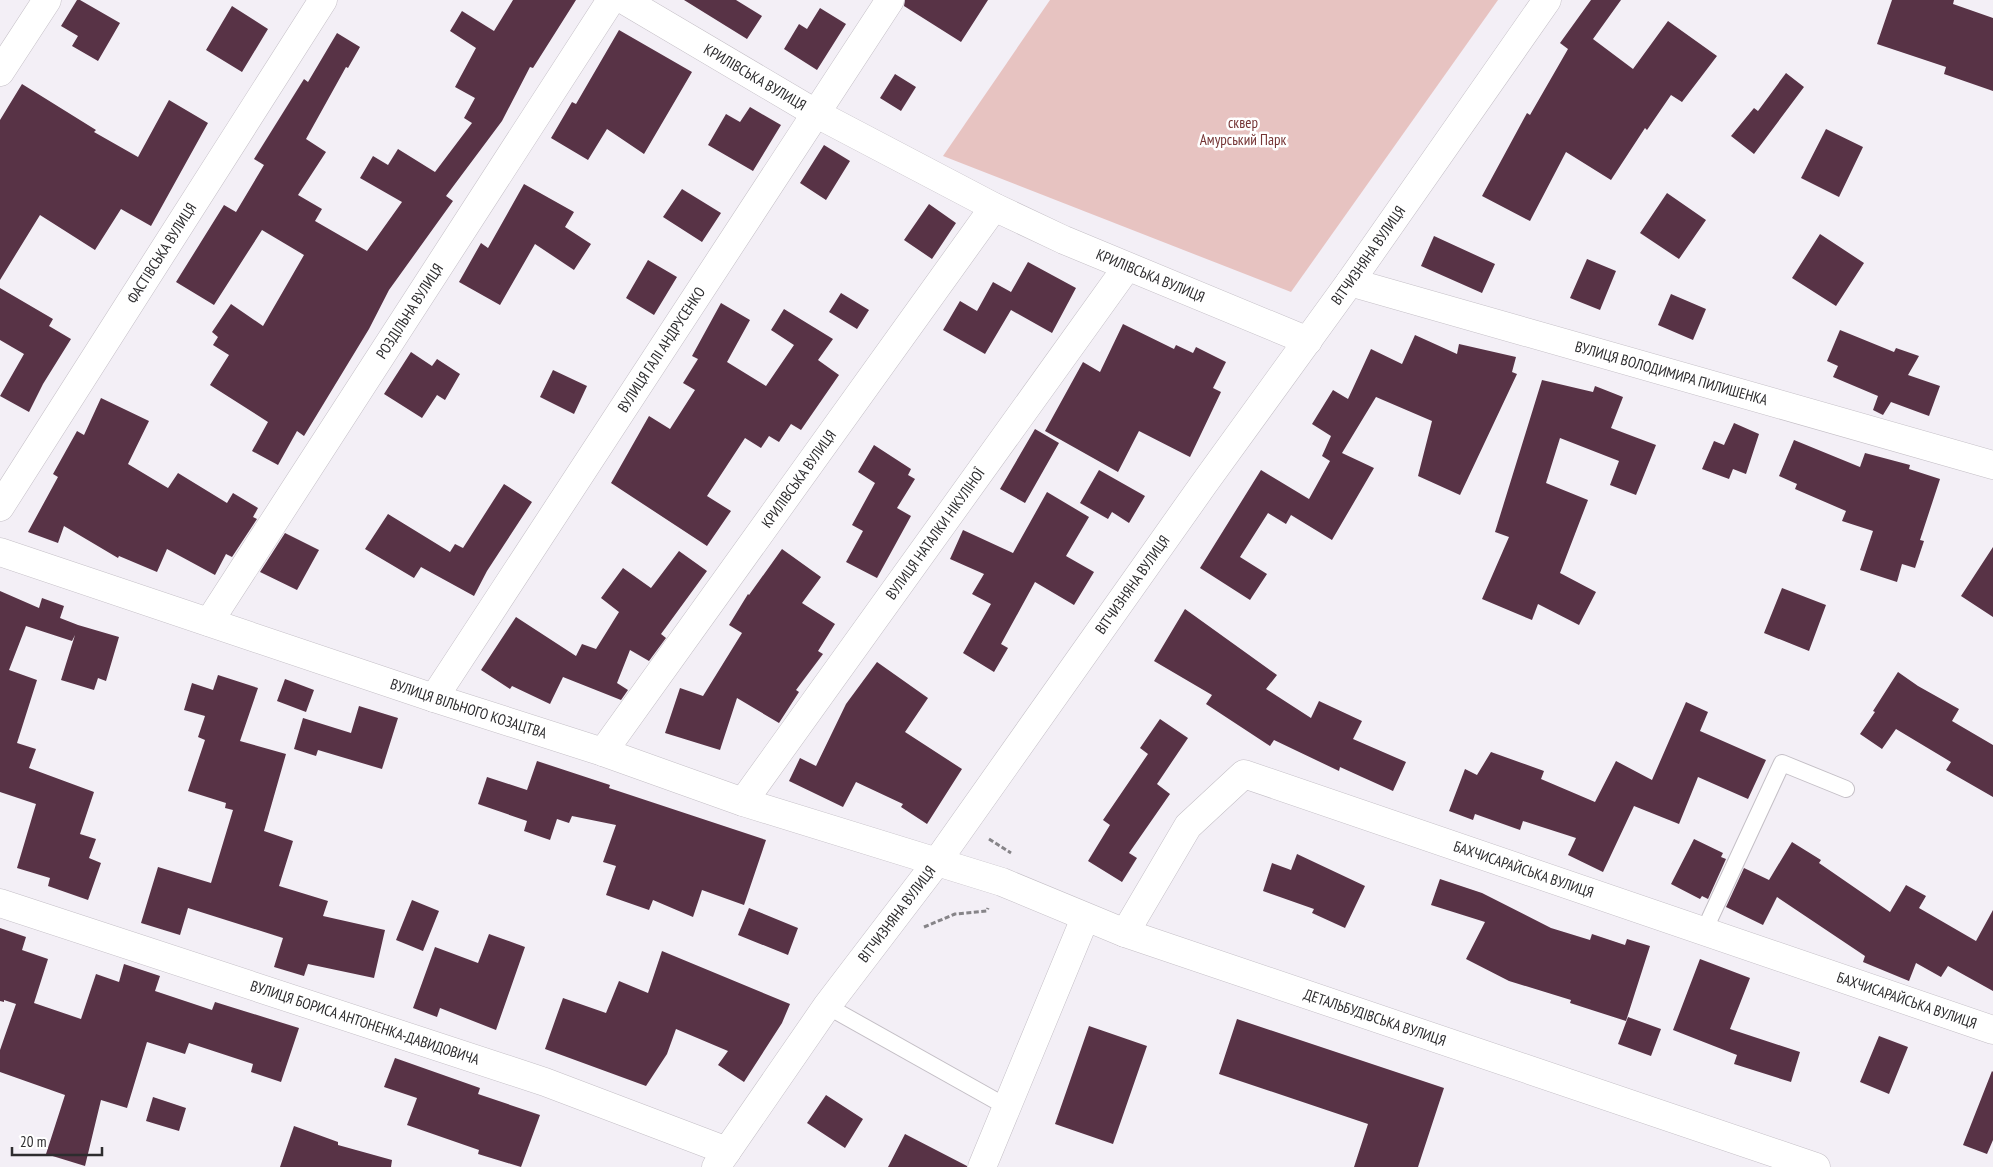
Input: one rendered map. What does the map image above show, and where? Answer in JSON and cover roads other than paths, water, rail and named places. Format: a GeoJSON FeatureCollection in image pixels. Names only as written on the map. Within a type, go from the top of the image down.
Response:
{"type":"FeatureCollection","features":[{"type":"Feature","properties":{"kind":"street"},"geometry":{"type":"LineString","coordinates":[[0,72],[47,0]]}},
{"type":"Feature","properties":{"kind":"street","name":"ФАСТІВСЬКА ВУЛИЦЯ"},"geometry":{"type":"LineString","coordinates":[[0,507],[323,0]]}},
{"type":"Feature","properties":{"kind":"street","name":"РОЗДІЛЬНА ВУЛИЦЯ"},"geometry":{"type":"LineString","coordinates":[[209,622],[611,0]]}},
{"type":"Feature","properties":{"kind":"street","name":"КРИЛІВСЬКА ВУЛИЦЯ"},"geometry":{"type":"LineString","coordinates":[[624,0],[817,114],[994,207],[1127,267],[1308,341]]}},
{"type":"Feature","properties":{"kind":"street","name":"ВУЛИЦЯ ГАЛІ АНДРУСЕНКО"},"geometry":{"type":"LineString","coordinates":[[434,698],[890,0]]}},
{"type":"Feature","properties":{"kind":"street","name":"ВІТЧИЗНЯНА ВУЛИЦЯ"},"geometry":{"type":"LineString","coordinates":[[721,1159],[827,1006],[936,863],[1192,501],[1350,282],[1547,0]]}},
{"type":"Feature","properties":{"kind":"street","name":"КРИЛІВСЬКА ВУЛИЦЯ"},"geometry":{"type":"LineString","coordinates":[[603,752],[994,207]]}},
{"type":"Feature","properties":{"kind":"street","name":"ВУЛИЦЯ НАТАЛКИ НІКУЛІНОЇ"},"geometry":{"type":"LineString","coordinates":[[743,802],[1127,267]]}},
{"type":"Feature","properties":{"kind":"street","name":"ВУЛИЦЯ ВОЛОДИМИРА ПИЛИШЕНКА"},"geometry":{"type":"LineString","coordinates":[[1350,282],[1993,465]]}},
{"type":"Feature","properties":{"kind":"street","name":"ВУЛИЦЯ ВІЛЬНОГО КОЗАЦТВА"},"geometry":{"type":"LineString","coordinates":[[0,552],[434,698],[603,752],[743,802],[936,863]]}},
{"type":"Feature","properties":{"kind":"street","name":"БАХЧИСАРАЙСЬКА ВУЛИЦЯ"},"geometry":{"type":"LineString","coordinates":[[1125,933],[1188,826],[1244,774],[1993,1030]]}},
{"type":"Feature","properties":{"kind":"street","name":"ДЕТАЛЬБУДІВСЬКА ВУЛИЦЯ"},"geometry":{"type":"LineString","coordinates":[[936,863],[1002,882],[1125,933],[1816,1167]]}},
{"type":"Feature","properties":{"kind":"street","name":"ВУЛИЦЯ БОРИСА АНТОНЕНКА-ДАВИДОВИЧА"},"geometry":{"type":"LineString","coordinates":[[0,903],[545,1082],[721,1159]]}},
{"type":"Feature","properties":{"kind":"street"},"geometry":{"type":"LineString","coordinates":[[982,1167],[1085,918]]}},
{"type":"Feature","properties":{"kind":"lane"},"geometry":{"type":"LineString","coordinates":[[1704,932],[1782,763],[1846,788]]}},
{"type":"Feature","properties":{"kind":"lane"},"geometry":{"type":"LineString","coordinates":[[827,1006],[1007,1107]]}},
{"type":"Feature","properties":{"kind":"park label","name":"сквер Амурський Парк"},"geometry":{"type":"Point","coordinates":[1243,132]}}]}
